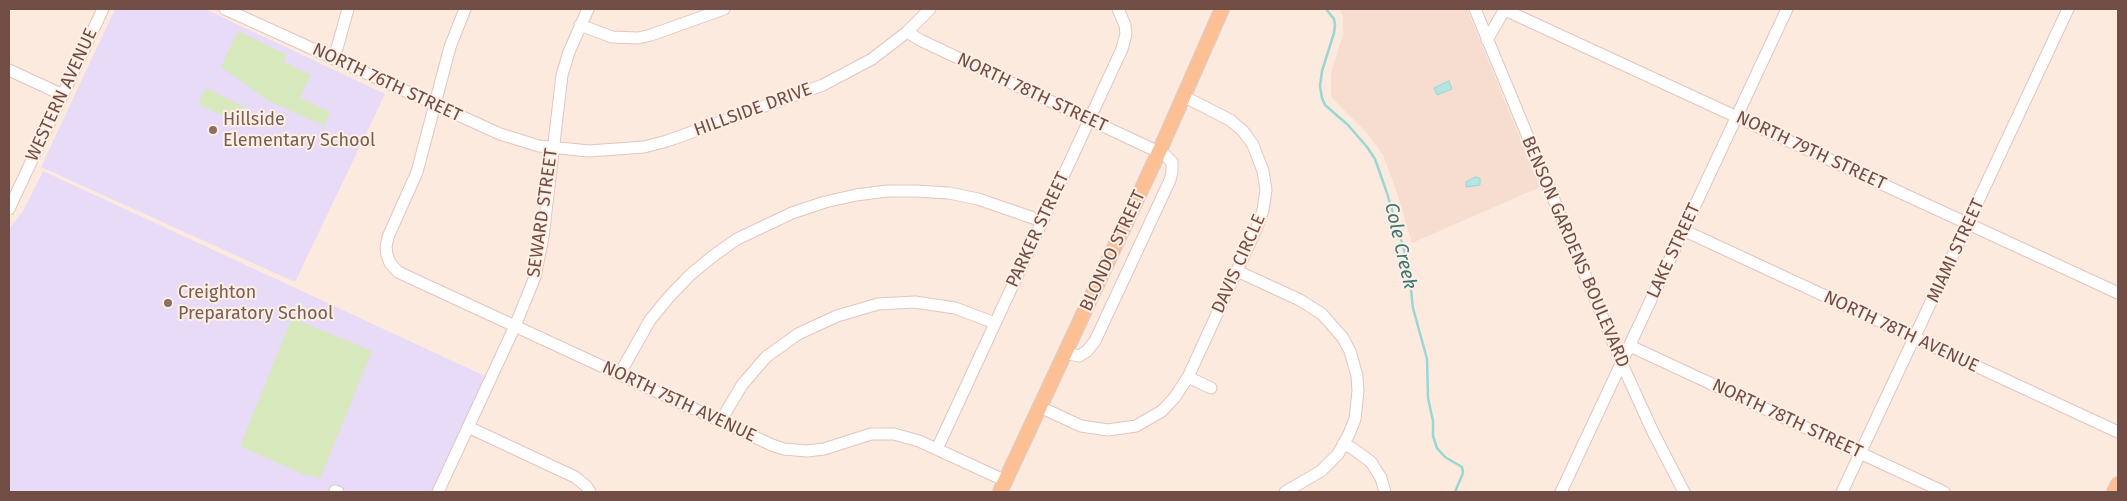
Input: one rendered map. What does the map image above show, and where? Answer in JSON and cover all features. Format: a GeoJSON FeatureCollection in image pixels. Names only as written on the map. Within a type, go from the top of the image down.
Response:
{"type":"FeatureCollection","features":[{"type":"Feature","properties":{"kind":"main road","name":"BLONDO STREET"},"geometry":{"type":"LineString","coordinates":[[1003,486],[1159,152],[1222,9]]}},
{"type":"Feature","properties":{"kind":"main road"},"geometry":{"type":"LineString","coordinates":[[2114,492],[2118,484]]}},
{"type":"Feature","properties":{"kind":"street","name":"WESTERN AVENUE"},"geometry":{"type":"LineString","coordinates":[[9,209],[103,9]]}},
{"type":"Feature","properties":{"kind":"street","name":"NORTH 76TH STREET"},"geometry":{"type":"LineString","coordinates":[[225,9],[500,134],[553,148]]}},
{"type":"Feature","properties":{"kind":"street"},"geometry":{"type":"LineString","coordinates":[[334,59],[348,9]]}},
{"type":"Feature","properties":{"kind":"street"},"geometry":{"type":"LineString","coordinates":[[435,105],[450,47],[465,9]]}},
{"type":"Feature","properties":{"kind":"street","name":"SEWARD STREET"},"geometry":{"type":"LineString","coordinates":[[438,492],[531,289],[539,262],[562,75],[580,25],[588,9]]}},
{"type":"Feature","properties":{"kind":"street"},"geometry":{"type":"LineString","coordinates":[[580,25],[612,37],[638,38],[724,9]]}},
{"type":"Feature","properties":{"kind":"street","name":"HILLSIDE DRIVE"},"geometry":{"type":"LineString","coordinates":[[553,148],[589,151],[644,147],[668,141],[838,79],[872,59],[907,32],[930,9]]}},
{"type":"Feature","properties":{"kind":"street","name":"PARKER STREET"},"geometry":{"type":"LineString","coordinates":[[937,449],[1124,44],[1125,25],[1118,9]]}},
{"type":"Feature","properties":{"kind":"street","name":"BENSON GARDENS BOULEVARD"},"geometry":{"type":"LineString","coordinates":[[1475,9],[1622,364],[1652,432],[1684,492]]}},
{"type":"Feature","properties":{"kind":"street"},"geometry":{"type":"LineString","coordinates":[[1487,40],[1505,9]]}},
{"type":"Feature","properties":{"kind":"street","name":"NORTH 79TH STREET"},"geometry":{"type":"LineString","coordinates":[[1505,9],[2118,294]]}},
{"type":"Feature","properties":{"kind":"street","name":"LAKE STREET"},"geometry":{"type":"LineString","coordinates":[[1561,492],[1787,9]]}},
{"type":"Feature","properties":{"kind":"street","name":"MIAMI STREET"},"geometry":{"type":"LineString","coordinates":[[1842,492],[2068,9]]}},
{"type":"Feature","properties":{"kind":"street","name":"NORTH 78TH STREET"},"geometry":{"type":"LineString","coordinates":[[907,32],[922,41],[1159,152]]}},
{"type":"Feature","properties":{"kind":"street"},"geometry":{"type":"LineString","coordinates":[[9,70],[63,95]]}},
{"type":"Feature","properties":{"kind":"street","name":"DAVIS CIRCLE"},"geometry":{"type":"LineString","coordinates":[[1040,407],[1073,423],[1090,428],[1108,430],[1126,428],[1144,422],[1162,411],[1175,397],[1188,377],[1263,210],[1266,190],[1261,165],[1248,137],[1237,125],[1219,113],[1183,96]]}},
{"type":"Feature","properties":{"kind":"street","name":"NORTH 75TH AVENUE"},"geometry":{"type":"LineString","coordinates":[[435,105],[417,172],[388,237],[387,255],[390,263],[398,272],[772,446],[794,451],[824,449],[860,437],[881,434],[908,438],[937,449],[1003,486]]}},
{"type":"Feature","properties":{"kind":"street"},"geometry":{"type":"LineString","coordinates":[[1065,354],[1075,356],[1083,354],[1095,341],[1167,187],[1172,172],[1172,162],[1168,157],[1159,152]]}},
{"type":"Feature","properties":{"kind":"street"},"geometry":{"type":"LineString","coordinates":[[619,375],[650,320],[690,275],[713,256],[737,240],[792,213],[856,195],[916,190],[949,193],[978,199],[1042,221]]}},
{"type":"Feature","properties":{"kind":"street","name":"NORTH 78TH AVENUE"},"geometry":{"type":"LineString","coordinates":[[1683,230],[2118,432]]}},
{"type":"Feature","properties":{"kind":"street"},"geometry":{"type":"LineString","coordinates":[[1237,270],[1313,307],[1331,322],[1343,338],[1354,364],[1358,391],[1355,419],[1338,454],[1321,471],[1284,492]]}},
{"type":"Feature","properties":{"kind":"street"},"geometry":{"type":"LineString","coordinates":[[720,422],[742,385],[766,357],[798,334],[837,316],[878,304],[915,302],[955,308],[995,322]]}},
{"type":"Feature","properties":{"kind":"street","name":"NORTH 78TH STREET"},"geometry":{"type":"LineString","coordinates":[[1630,346],[1944,492]]}},
{"type":"Feature","properties":{"kind":"street"},"geometry":{"type":"LineString","coordinates":[[1188,377],[1212,388]]}},
{"type":"Feature","properties":{"kind":"street"},"geometry":{"type":"LineString","coordinates":[[468,427],[575,477],[590,492]]}},
{"type":"Feature","properties":{"kind":"street"},"geometry":{"type":"LineString","coordinates":[[1343,444],[1364,456],[1374,466],[1381,478],[1385,492]]}},
{"type":"Feature","properties":{"kind":"shaded area","name":"Hillside Elementary School"},"geometry":{"type":"Polygon","coordinates":[[[115,9],[205,9],[385,94],[295,282],[41,167],[115,9]]]}},
{"type":"Feature","properties":{"kind":"shaded area"},"geometry":{"type":"Polygon","coordinates":[[[1339,9],[1467,9],[1540,187],[1412,243],[1383,155],[1367,133],[1331,95],[1331,73],[1343,35],[1343,16],[1339,9]]]}},
{"type":"Feature","properties":{"kind":"shaded area","name":"Creighton Preparatory School"},"geometry":{"type":"Polygon","coordinates":[[[43,171],[487,377],[432,492],[9,492],[9,229],[23,211],[43,171]]]}},
{"type":"Feature","properties":{"kind":"green space"},"geometry":{"type":"Polygon","coordinates":[[[238,31],[287,55],[284,62],[311,75],[300,98],[330,112],[324,126],[269,101],[221,67],[238,31]]]}},
{"type":"Feature","properties":{"kind":"green space"},"geometry":{"type":"Polygon","coordinates":[[[206,88],[244,107],[243,117],[230,119],[198,104],[206,88]]]}},
{"type":"Feature","properties":{"kind":"green space"},"geometry":{"type":"Polygon","coordinates":[[[292,318],[372,351],[320,479],[308,474],[307,476],[240,446],[292,318]]]}},
{"type":"Feature","properties":{"kind":"water"},"geometry":{"type":"Polygon","coordinates":[[[1449,81],[1452,89],[1437,95],[1434,88],[1449,81]]]}},
{"type":"Feature","properties":{"kind":"water"},"geometry":{"type":"Polygon","coordinates":[[[1475,177],[1480,178],[1480,185],[1466,187],[1466,182],[1475,177]]]}},
{"type":"Feature","properties":{"kind":"waterway","name":"Cole Creek"},"geometry":{"type":"LineString","coordinates":[[1326,9],[1334,19],[1335,25],[1322,71],[1320,86],[1322,98],[1325,105],[1348,125],[1367,147],[1375,159],[1387,193],[1408,263],[1413,308],[1427,359],[1428,398],[1433,421],[1433,436],[1437,448],[1445,457],[1462,467],[1463,473],[1455,492]]}},
{"type":"Feature","properties":{"kind":"place","name":"Hillside Elementary School"},"geometry":{"type":"Point","coordinates":[213,130]}},
{"type":"Feature","properties":{"kind":"place","name":"Creighton Preparatory School"},"geometry":{"type":"Point","coordinates":[168,303]}}]}
